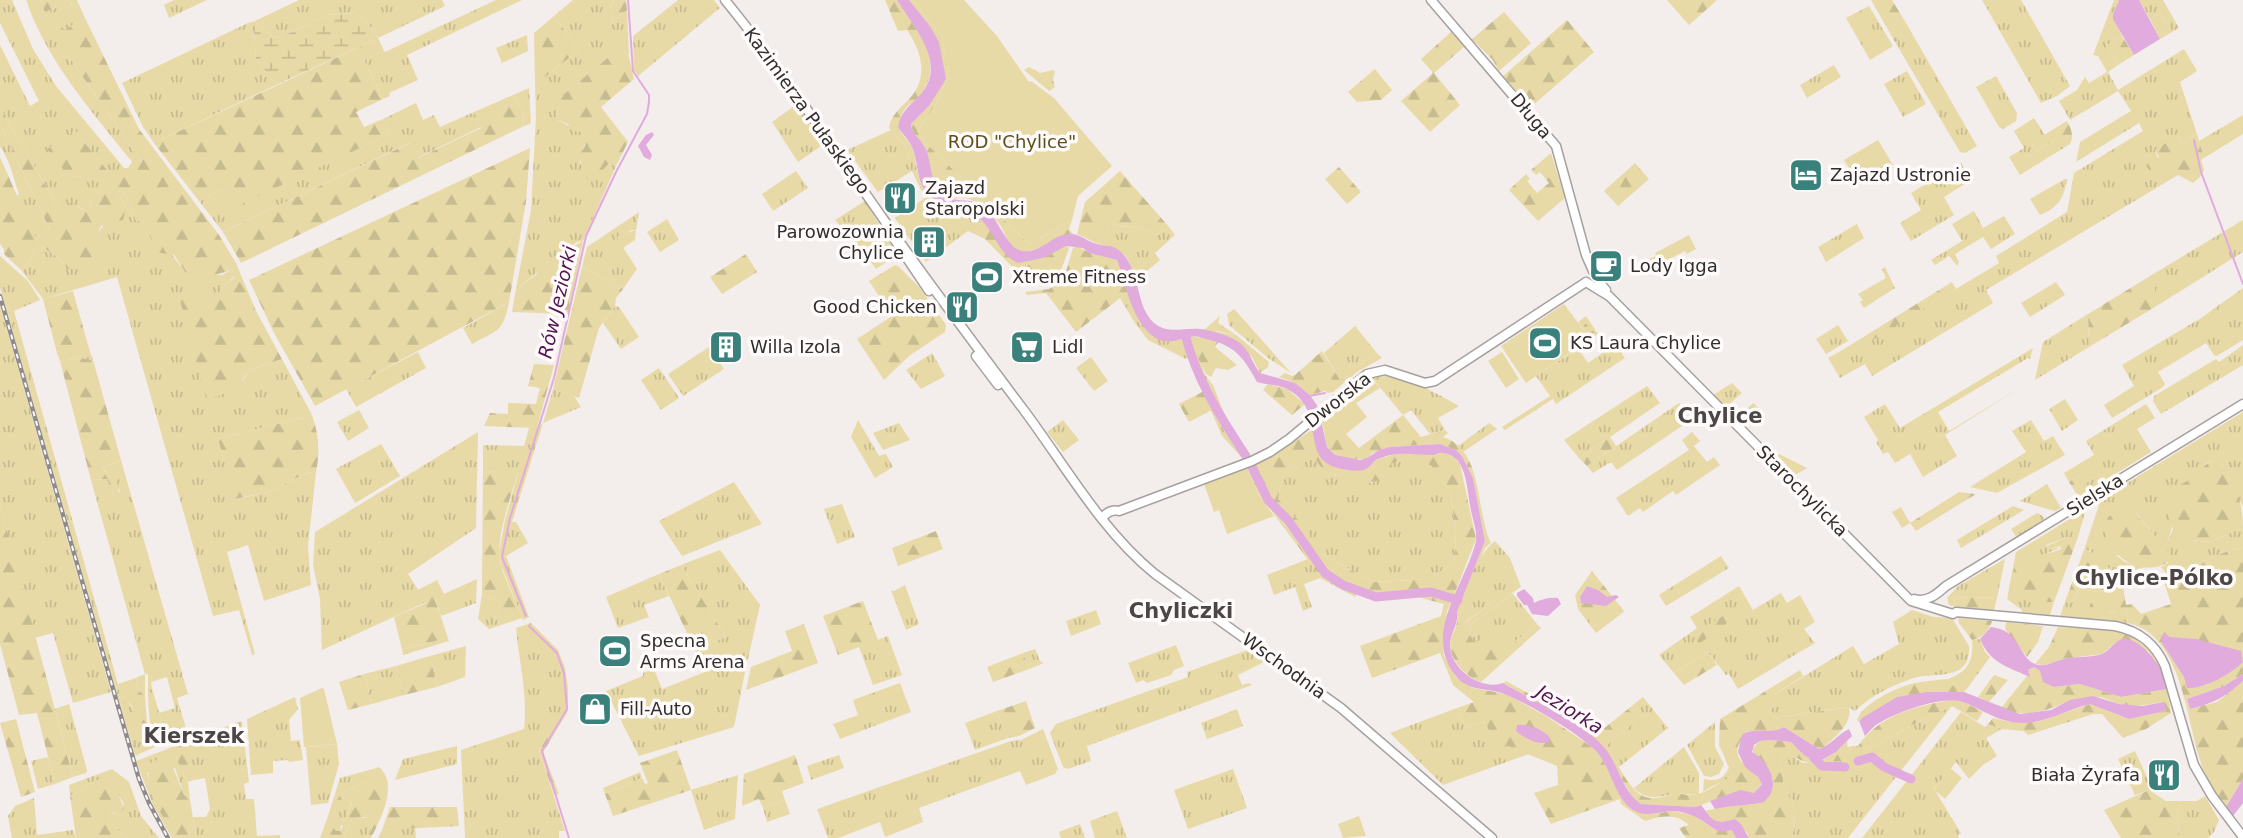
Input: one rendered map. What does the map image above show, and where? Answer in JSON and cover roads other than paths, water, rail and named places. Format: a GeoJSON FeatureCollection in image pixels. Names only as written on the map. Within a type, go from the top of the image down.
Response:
{"type":"FeatureCollection","features":[{"type":"Feature","properties":{"kind":"street","name":"Kazimierza Pułaskiego"},"geometry":{"type":"LineString","coordinates":[[725,0],[783,75],[960,329]]}},
{"type":"Feature","properties":{"kind":"street","name":"Długa"},"geometry":{"type":"LineString","coordinates":[[1431,0],[1556,146],[1592,279]]}},
{"type":"Feature","properties":{"kind":"street","name":"Starochylicka"},"geometry":{"type":"LineString","coordinates":[[1592,279],[1917,604],[1936,602],[1949,613],[2115,626],[2143,636],[2158,652],[2165,666],[2190,755],[2200,776],[2241,834]]}},
{"type":"Feature","properties":{"kind":"street","name":"Dworska"},"geometry":{"type":"LineString","coordinates":[[1102,517],[1114,509],[1119,511],[1252,461],[1280,446],[1361,378],[1377,371],[1390,371],[1424,383],[1435,381],[1592,279]]}},
{"type":"Feature","properties":{"kind":"street","name":"Wschodnia"},"geometry":{"type":"LineString","coordinates":[[960,329],[1102,517],[1148,568],[1332,701],[1492,838]]}},
{"type":"Feature","properties":{"kind":"street","name":"Sielska"},"geometry":{"type":"LineString","coordinates":[[1936,602],[1948,586],[2243,404]]}},
{"type":"Feature","properties":{"kind":"waterway","name":"Rów Jeziorki"},"geometry":{"type":"LineString","coordinates":[[526,616],[502,557],[510,518],[554,378],[586,236],[647,114],[649,102],[649,95],[633,71],[628,0]]}},
{"type":"Feature","properties":{"kind":"waterway"},"geometry":{"type":"LineString","coordinates":[[2194,140],[2201,172],[2243,284]]}},
{"type":"Feature","properties":{"kind":"waterway","name":"Jeziorka"},"geometry":{"type":"LineString","coordinates":[[1185,334],[1203,382],[1246,456]]}},
{"type":"Feature","properties":{"kind":"waterway"},"geometry":{"type":"LineString","coordinates":[[1309,396],[1325,393]]}},
{"type":"Feature","properties":{"kind":"waterway","name":"Jeziorka"},"geometry":{"type":"LineString","coordinates":[[1252,467],[1268,500],[1288,520],[1325,573],[1343,585],[1376,597],[1431,592],[1458,600]]}},
{"type":"Feature","properties":{"kind":"waterway","name":"Rów Jeziorki"},"geometry":{"type":"LineString","coordinates":[[529,626],[557,653],[564,673],[567,709],[542,751],[569,838]]}},
{"type":"Feature","properties":{"kind":"waterway"},"geometry":{"type":"LineString","coordinates":[[1858,761],[1872,757],[1884,767],[1911,779]]}},
{"type":"Feature","properties":{"kind":"waterway"},"geometry":{"type":"LineString","coordinates":[[1814,758],[1822,766],[1845,767]]}},
{"type":"Feature","properties":{"kind":"railway"},"geometry":{"type":"LineString","coordinates":[[0,296],[139,779],[168,838]]}},
{"type":"Feature","properties":{"kind":"place","name":"Zajazd Ustronie"},"geometry":{"type":"Point","coordinates":[1806,175]}},
{"type":"Feature","properties":{"kind":"place","name":"Zajazd Staropolski"},"geometry":{"type":"Point","coordinates":[900,198]}},
{"type":"Feature","properties":{"kind":"place","name":"Parowozownia Chylice"},"geometry":{"type":"Point","coordinates":[929,242]}},
{"type":"Feature","properties":{"kind":"place","name":"Lody Igga"},"geometry":{"type":"Point","coordinates":[1606,266]}},
{"type":"Feature","properties":{"kind":"place","name":"Xtreme Fitness"},"geometry":{"type":"Point","coordinates":[987,277]}},
{"type":"Feature","properties":{"kind":"place","name":"Good Chicken"},"geometry":{"type":"Point","coordinates":[962,307]}},
{"type":"Feature","properties":{"kind":"place","name":"KS Laura Chylice"},"geometry":{"type":"Point","coordinates":[1545,343]}},
{"type":"Feature","properties":{"kind":"place","name":"Willa Izola"},"geometry":{"type":"Point","coordinates":[726,347]}},
{"type":"Feature","properties":{"kind":"place","name":"Lidl"},"geometry":{"type":"Point","coordinates":[1027,347]}},
{"type":"Feature","properties":{"kind":"place","name":"Specna Arms Arena"},"geometry":{"type":"Point","coordinates":[615,651]}},
{"type":"Feature","properties":{"kind":"place","name":"Fill-Auto"},"geometry":{"type":"Point","coordinates":[595,709]}},
{"type":"Feature","properties":{"kind":"place","name":"Biała Żyrafa"},"geometry":{"type":"Point","coordinates":[2164,775]}},
{"type":"Feature","properties":{"kind":"district","name":"Chylice"},"geometry":{"type":"Point","coordinates":[1720,416]}},
{"type":"Feature","properties":{"kind":"district","name":"Chylice-Pólko"},"geometry":{"type":"Point","coordinates":[2154,578]}},
{"type":"Feature","properties":{"kind":"district","name":"Chyliczki"},"geometry":{"type":"Point","coordinates":[1181,611]}},
{"type":"Feature","properties":{"kind":"district","name":"Kierszek"},"geometry":{"type":"Point","coordinates":[194,736]}},
{"type":"Feature","properties":{"kind":"park label","name":"ROD \"Chylice\""},"geometry":{"type":"Point","coordinates":[1012,142]}}]}
